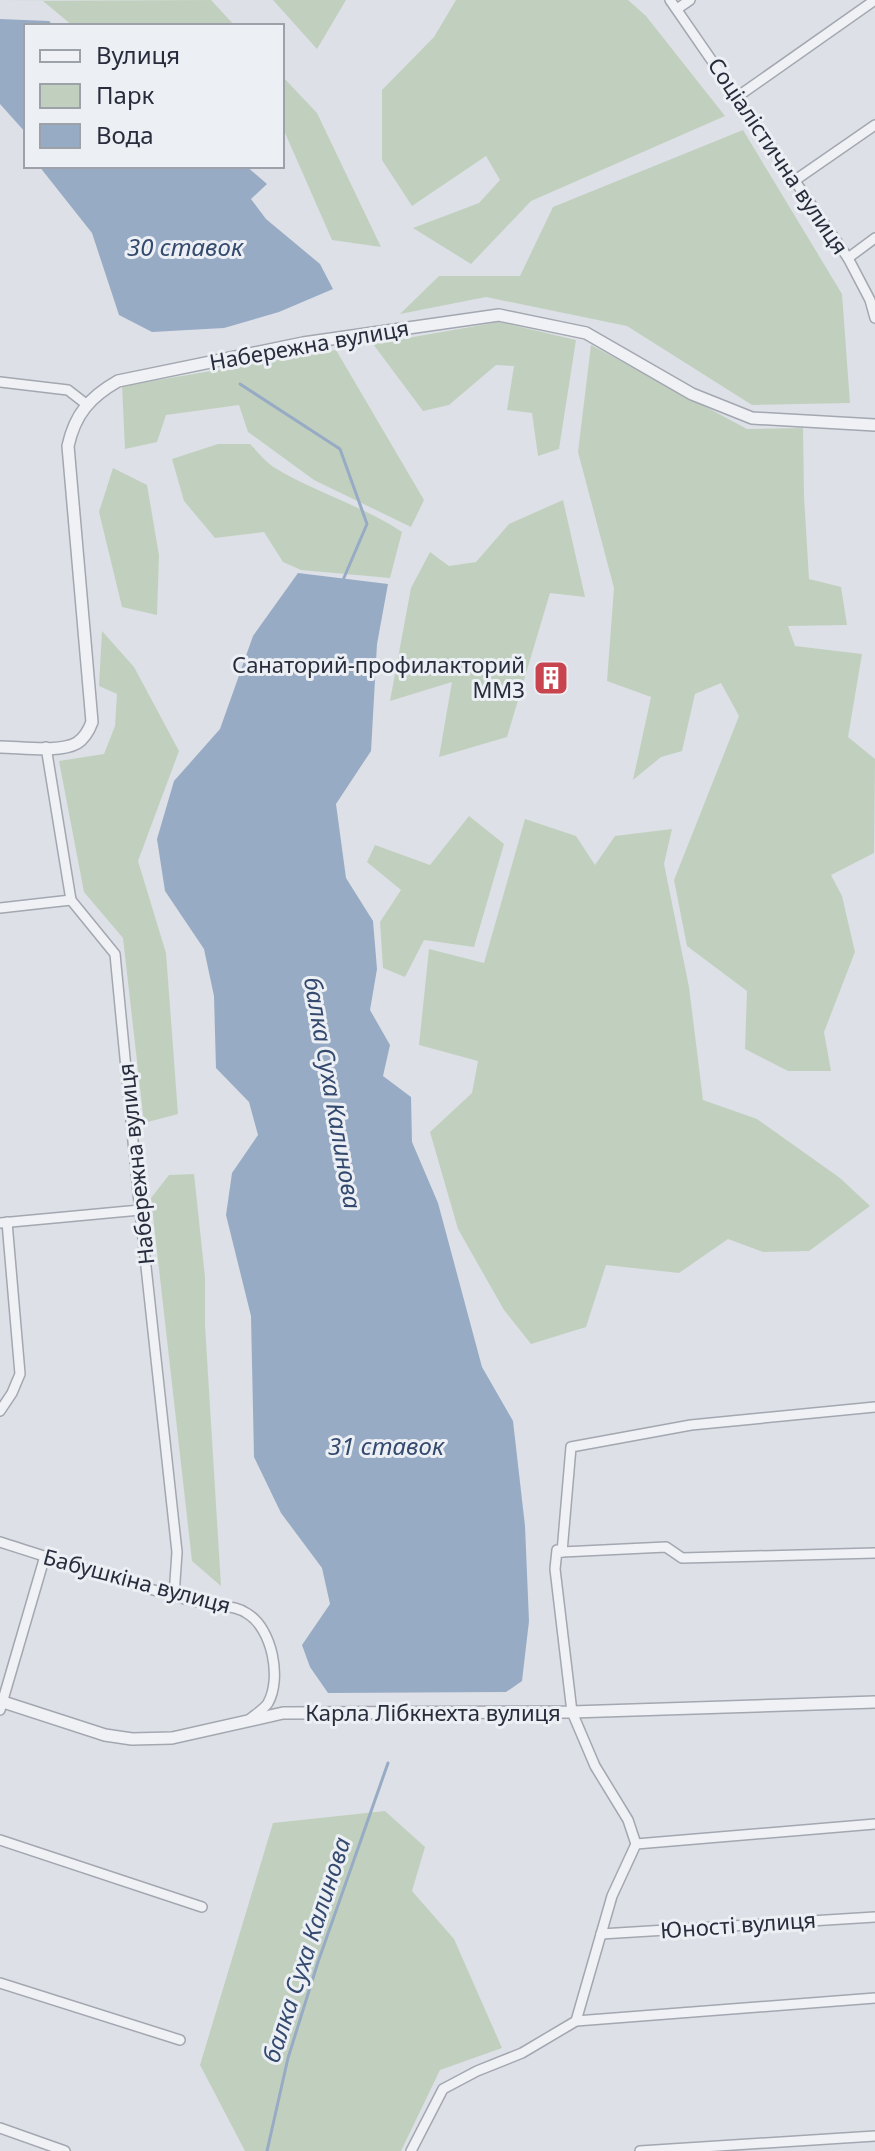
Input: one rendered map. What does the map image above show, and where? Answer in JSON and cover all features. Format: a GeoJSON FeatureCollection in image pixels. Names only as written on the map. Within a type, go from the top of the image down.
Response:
{"type":"FeatureCollection","features":[{"type":"Feature","properties":{"kind":"street","name":"Соціалістична вулиця"},"geometry":{"type":"LineString","coordinates":[[670,0],[848,258],[870,300],[875,318]]}},
{"type":"Feature","properties":{"kind":"street"},"geometry":{"type":"LineString","coordinates":[[677,9],[690,0]]}},
{"type":"Feature","properties":{"kind":"street"},"geometry":{"type":"LineString","coordinates":[[737,97],[875,0]]}},
{"type":"Feature","properties":{"kind":"street"},"geometry":{"type":"LineString","coordinates":[[794,181],[875,125]]}},
{"type":"Feature","properties":{"kind":"street"},"geometry":{"type":"LineString","coordinates":[[848,258],[875,238]]}},
{"type":"Feature","properties":{"kind":"street","name":"Набережна вулиця"},"geometry":{"type":"LineString","coordinates":[[86,404],[118,381],[303,343],[499,315],[586,333],[692,394],[752,418],[875,425]]}},
{"type":"Feature","properties":{"kind":"street"},"geometry":{"type":"LineString","coordinates":[[0,382],[68,390],[86,404],[70,437],[68,457],[93,715],[85,737],[70,746],[0,747]]}},
{"type":"Feature","properties":{"kind":"street","name":"Набережна вулиця"},"geometry":{"type":"LineString","coordinates":[[46,747],[71,900],[115,954],[177,1552],[174,1596]]}},
{"type":"Feature","properties":{"kind":"street"},"geometry":{"type":"LineString","coordinates":[[0,908],[71,900]]}},
{"type":"Feature","properties":{"kind":"street"},"geometry":{"type":"LineString","coordinates":[[0,1411],[20,1374],[4,1223],[140,1210]]}},
{"type":"Feature","properties":{"kind":"street"},"geometry":{"type":"LineString","coordinates":[[562,1552],[571,1447],[691,1425],[875,1407]]}},
{"type":"Feature","properties":{"kind":"street","name":"Бабушкіна вулиця"},"geometry":{"type":"LineString","coordinates":[[0,1542],[174,1596],[243,1610],[252,1616],[261,1625],[275,1665],[275,1678],[267,1705],[250,1719]]}},
{"type":"Feature","properties":{"kind":"street"},"geometry":{"type":"LineString","coordinates":[[576,2021],[612,1896],[636,1844],[628,1820],[595,1766],[572,1712],[555,1569],[557,1550],[666,1547],[682,1558],[875,1553]]}},
{"type":"Feature","properties":{"kind":"street"},"geometry":{"type":"LineString","coordinates":[[1,1704],[45,1556]]}},
{"type":"Feature","properties":{"kind":"street","name":"Карла Лібкнехта вулиця"},"geometry":{"type":"LineString","coordinates":[[1,1704],[105,1735],[132,1739],[172,1738],[283,1713],[572,1712],[875,1702]]}},
{"type":"Feature","properties":{"kind":"street"},"geometry":{"type":"LineString","coordinates":[[636,1844],[875,1824]]}},
{"type":"Feature","properties":{"kind":"street"},"geometry":{"type":"LineString","coordinates":[[0,1840],[202,1907]]}},
{"type":"Feature","properties":{"kind":"street","name":"Юності вулиця"},"geometry":{"type":"LineString","coordinates":[[601,1934],[875,1917]]}},
{"type":"Feature","properties":{"kind":"street"},"geometry":{"type":"LineString","coordinates":[[0,1983],[180,2040]]}},
{"type":"Feature","properties":{"kind":"street"},"geometry":{"type":"LineString","coordinates":[[411,2151],[443,2089],[522,2053],[576,2021],[875,1998]]}},
{"type":"Feature","properties":{"kind":"street"},"geometry":{"type":"LineString","coordinates":[[0,2128],[65,2151]]}},
{"type":"Feature","properties":{"kind":"street"},"geometry":{"type":"LineString","coordinates":[[640,2151],[875,2136]]}},
{"type":"Feature","properties":{"kind":"green space"},"geometry":{"type":"Polygon","coordinates":[[[211,0],[233,24],[71,24],[43,1],[0,1],[211,0]]]}},
{"type":"Feature","properties":{"kind":"green space"},"geometry":{"type":"Polygon","coordinates":[[[273,0],[346,0],[317,49],[273,0]]]}},
{"type":"Feature","properties":{"kind":"green space"},"geometry":{"type":"Polygon","coordinates":[[[456,0],[628,0],[646,16],[725,116],[531,201],[471,264],[413,228],[479,203],[500,180],[486,156],[412,206],[382,160],[382,90],[434,37],[456,0]]]}},
{"type":"Feature","properties":{"kind":"green space"},"geometry":{"type":"Polygon","coordinates":[[[284,78],[317,113],[381,247],[332,240],[284,131],[284,78]]]}},
{"type":"Feature","properties":{"kind":"green space"},"geometry":{"type":"Polygon","coordinates":[[[743,130],[842,294],[850,403],[752,405],[627,326],[486,297],[400,314],[439,276],[520,276],[553,207],[743,130]]]}},
{"type":"Feature","properties":{"kind":"green space"},"geometry":{"type":"Polygon","coordinates":[[[499,322],[576,340],[559,449],[538,456],[532,413],[507,410],[514,366],[496,365],[449,405],[423,411],[373,344],[499,322]]]}},
{"type":"Feature","properties":{"kind":"green space"},"geometry":{"type":"Polygon","coordinates":[[[591,345],[747,429],[803,428],[809,579],[841,587],[847,625],[788,626],[795,646],[862,654],[848,737],[875,759],[874,853],[831,875],[842,896],[855,952],[824,1032],[831,1071],[788,1071],[745,1049],[747,991],[687,946],[674,880],[739,716],[721,683],[695,694],[682,751],[661,757],[633,780],[651,697],[607,681],[614,588],[578,452],[591,345]]]}},
{"type":"Feature","properties":{"kind":"green space"},"geometry":{"type":"Polygon","coordinates":[[[336,350],[424,500],[411,527],[314,480],[248,432],[239,405],[166,415],[157,442],[125,449],[122,386],[336,350]]]}},
{"type":"Feature","properties":{"kind":"green space"},"geometry":{"type":"Polygon","coordinates":[[[218,444],[250,444],[269,464],[288,475],[402,532],[390,578],[301,570],[283,562],[264,532],[215,538],[184,501],[172,459],[218,444]]]}},
{"type":"Feature","properties":{"kind":"green space"},"geometry":{"type":"Polygon","coordinates":[[[113,468],[147,485],[159,555],[157,615],[122,607],[99,512],[113,468]]]}},
{"type":"Feature","properties":{"kind":"green space"},"geometry":{"type":"Polygon","coordinates":[[[563,500],[585,597],[550,593],[507,737],[439,757],[452,682],[390,701],[411,588],[430,552],[449,566],[476,562],[509,524],[563,500]]]}},
{"type":"Feature","properties":{"kind":"green space"},"geometry":{"type":"Polygon","coordinates":[[[102,631],[134,667],[179,751],[138,861],[166,953],[178,1114],[144,1123],[123,938],[84,892],[59,761],[104,754],[115,726],[117,694],[99,686],[102,631]]]}},
{"type":"Feature","properties":{"kind":"green space"},"geometry":{"type":"Polygon","coordinates":[[[469,816],[504,844],[474,947],[424,940],[405,977],[383,968],[380,922],[401,890],[367,862],[375,845],[430,865],[469,816]]]}},
{"type":"Feature","properties":{"kind":"green space"},"geometry":{"type":"Polygon","coordinates":[[[525,819],[576,836],[595,865],[615,836],[672,829],[664,864],[689,987],[703,1100],[757,1119],[840,1178],[870,1206],[809,1251],[763,1252],[728,1239],[679,1273],[606,1265],[586,1327],[531,1344],[504,1310],[458,1229],[430,1132],[472,1093],[478,1061],[419,1045],[429,949],[484,963],[525,819]]]}},
{"type":"Feature","properties":{"kind":"green space"},"geometry":{"type":"Polygon","coordinates":[[[194,1174],[205,1277],[205,1325],[221,1586],[192,1561],[151,1198],[169,1175],[194,1174]]]}},
{"type":"Feature","properties":{"kind":"green space"},"geometry":{"type":"Polygon","coordinates":[[[385,1811],[425,1847],[412,1891],[454,1939],[502,2048],[440,2070],[401,2151],[245,2151],[200,2065],[273,1823],[385,1811]]]}},
{"type":"Feature","properties":{"kind":"water"},"geometry":{"type":"Polygon","coordinates":[[[0,19],[49,21],[52,24],[24,24],[24,131],[0,104],[0,19]]]}},
{"type":"Feature","properties":{"kind":"water","name":"30 ставок"},"geometry":{"type":"Polygon","coordinates":[[[41,168],[248,168],[267,184],[251,199],[266,219],[320,264],[333,289],[279,312],[224,328],[152,332],[119,315],[92,233],[41,168]]]}},
{"type":"Feature","properties":{"kind":"water","name":"31 ставок"},"geometry":{"type":"Polygon","coordinates":[[[298,573],[388,584],[377,644],[371,751],[336,804],[346,878],[373,921],[377,969],[370,1010],[390,1045],[383,1076],[411,1097],[412,1142],[438,1203],[482,1367],[513,1421],[525,1526],[529,1621],[522,1681],[506,1692],[328,1693],[310,1667],[302,1645],[330,1604],[322,1568],[281,1513],[254,1457],[251,1316],[226,1215],[232,1173],[258,1135],[249,1102],[216,1068],[214,996],[204,949],[165,891],[157,839],[174,781],[220,729],[253,636],[298,573]]]}},
{"type":"Feature","properties":{"kind":"waterway","name":"балка Суха Калинова"},"geometry":{"type":"LineString","coordinates":[[240,384],[340,449],[367,524],[343,580]]}},
{"type":"Feature","properties":{"kind":"waterway","name":"балка Суха Калинова"},"geometry":{"type":"LineString","coordinates":[[267,2151],[288,2058],[318,1962],[388,1763]]}},
{"type":"Feature","properties":{"kind":"place","name":"Санаторий-профилакторий ММЗ"},"geometry":{"type":"Point","coordinates":[551,678]}}]}
